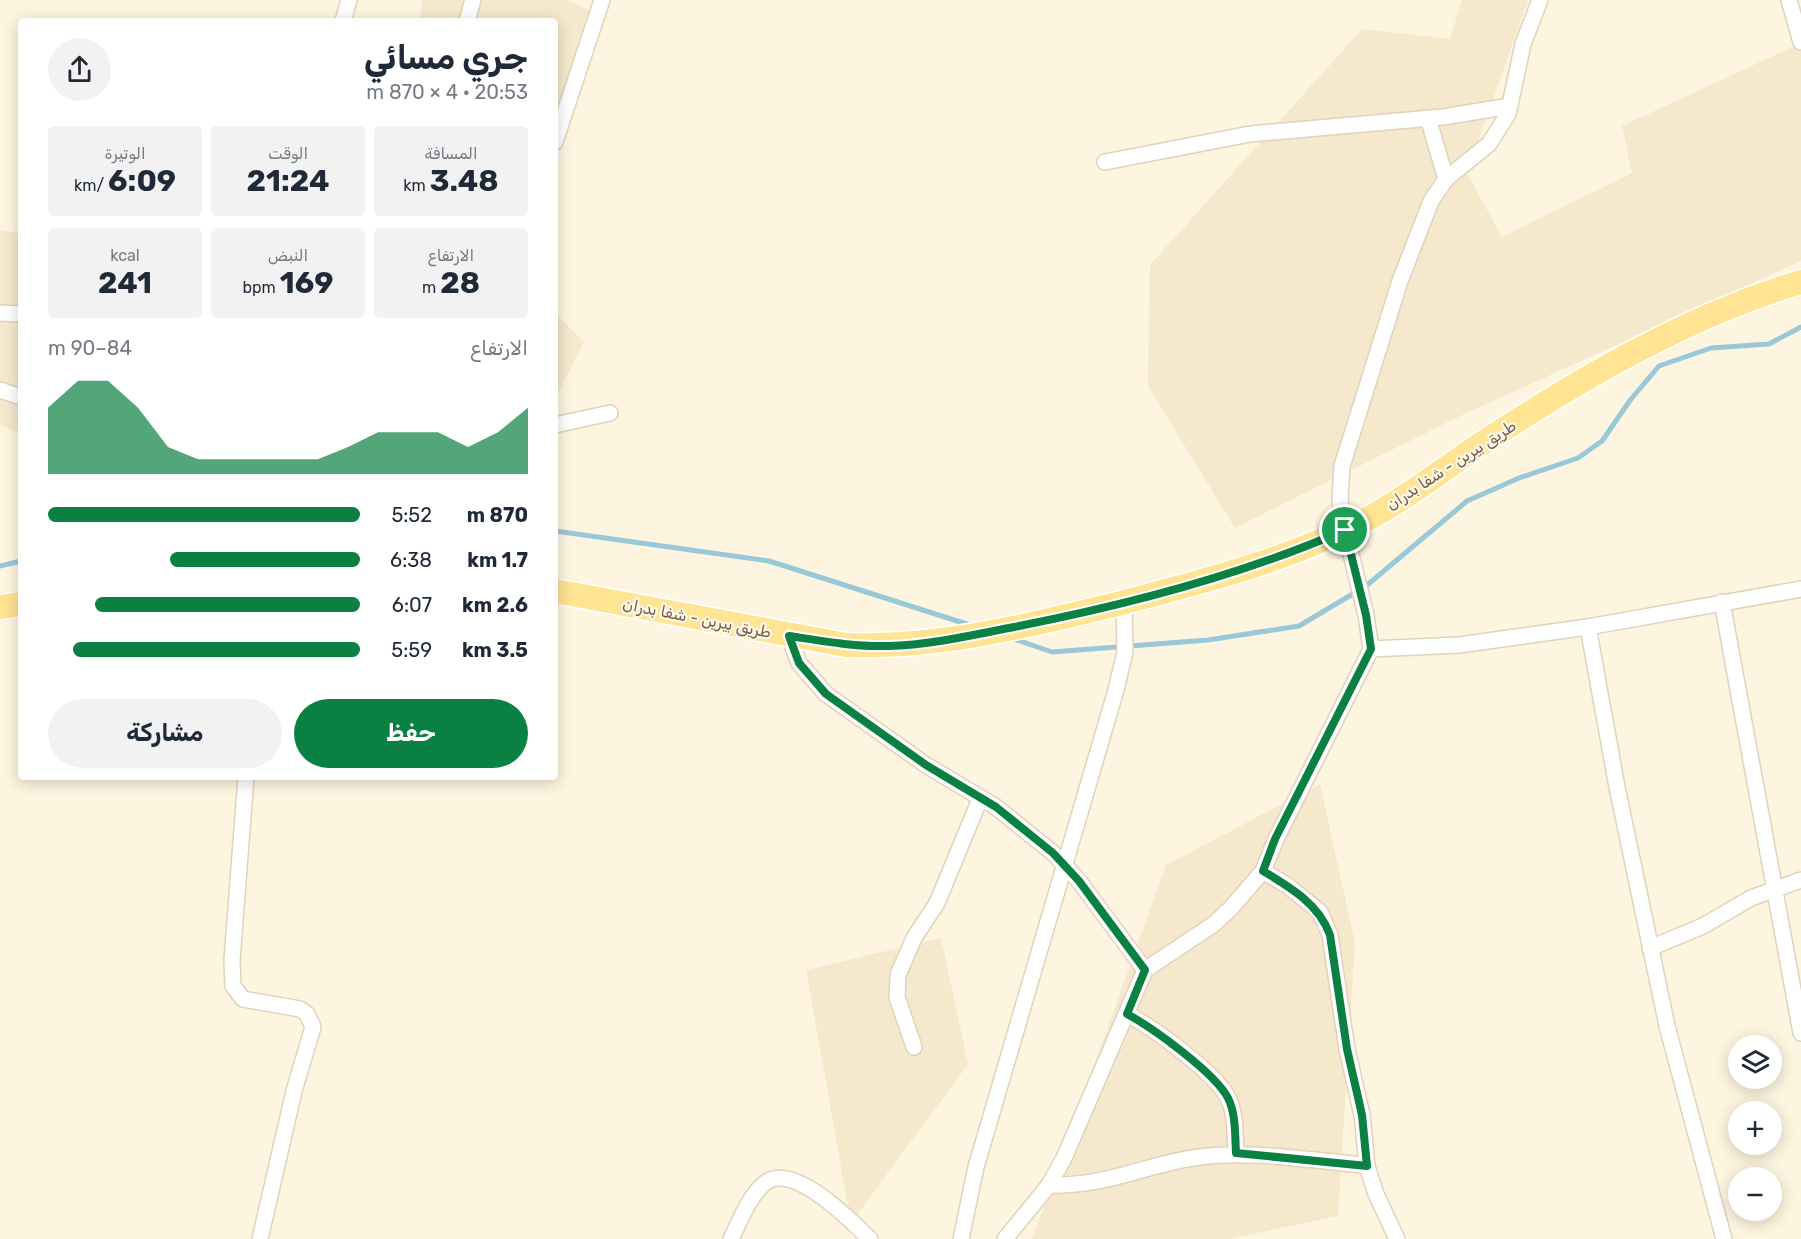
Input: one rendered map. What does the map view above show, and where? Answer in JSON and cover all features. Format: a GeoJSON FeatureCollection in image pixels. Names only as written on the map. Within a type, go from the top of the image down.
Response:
{"type":"FeatureCollection","features":[{"type":"Feature","properties":{"kind":"main road","name":"طريق بيرين - شفا بدران"},"geometry":{"type":"LineString","coordinates":[[558,592],[789,636],[846,645],[888,646],[927,643],[1054,619],[1124,602],[1252,567],[1345,530],[1394,503],[1506,428],[1636,352],[1717,313],[1801,282]]}},
{"type":"Feature","properties":{"kind":"main road"},"geometry":{"type":"LineString","coordinates":[[0,607],[18,604]]}},
{"type":"Feature","properties":{"kind":"street"},"geometry":{"type":"LineString","coordinates":[[344,18],[349,0]]}},
{"type":"Feature","properties":{"kind":"street"},"geometry":{"type":"LineString","coordinates":[[468,18],[473,0]]}},
{"type":"Feature","properties":{"kind":"street"},"geometry":{"type":"LineString","coordinates":[[558,133],[602,0]]}},
{"type":"Feature","properties":{"kind":"street"},"geometry":{"type":"LineString","coordinates":[[1005,1239],[1049,1185],[1064,1158],[1145,970],[1214,924],[1263,871],[1300,788],[1371,649],[1366,615],[1345,530],[1340,499],[1342,466],[1416,237],[1431,201],[1446,178],[1489,144],[1510,106],[1523,44],[1540,0]]}},
{"type":"Feature","properties":{"kind":"street"},"geometry":{"type":"LineString","coordinates":[[1789,0],[1801,42]]}},
{"type":"Feature","properties":{"kind":"street"},"geometry":{"type":"LineString","coordinates":[[1105,162],[1250,134],[1428,118],[1510,106]]}},
{"type":"Feature","properties":{"kind":"street"},"geometry":{"type":"LineString","coordinates":[[1428,118],[1446,178]]}},
{"type":"Feature","properties":{"kind":"street"},"geometry":{"type":"LineString","coordinates":[[0,313],[18,314]]}},
{"type":"Feature","properties":{"kind":"street"},"geometry":{"type":"LineString","coordinates":[[0,390],[18,396]]}},
{"type":"Feature","properties":{"kind":"street"},"geometry":{"type":"LineString","coordinates":[[558,424],[610,413]]}},
{"type":"Feature","properties":{"kind":"street"},"geometry":{"type":"LineString","coordinates":[[1371,649],[1459,645],[1588,627],[1801,589]]}},
{"type":"Feature","properties":{"kind":"street"},"geometry":{"type":"LineString","coordinates":[[961,1239],[976,1167],[1125,652],[1124,602]]}},
{"type":"Feature","properties":{"kind":"street"},"geometry":{"type":"LineString","coordinates":[[1722,602],[1801,1033]]}},
{"type":"Feature","properties":{"kind":"street"},"geometry":{"type":"LineString","coordinates":[[1588,627],[1667,1026],[1724,1239]]}},
{"type":"Feature","properties":{"kind":"street"},"geometry":{"type":"LineString","coordinates":[[789,636],[799,663],[826,694],[862,721],[1012,818],[1064,864],[1145,970]]}},
{"type":"Feature","properties":{"kind":"street"},"geometry":{"type":"LineString","coordinates":[[246,780],[232,960],[233,986],[243,999],[300,1009],[307,1014],[313,1027],[294,1090],[261,1239]]}},
{"type":"Feature","properties":{"kind":"street"},"geometry":{"type":"LineString","coordinates":[[914,1047],[897,997],[898,975],[914,938],[936,903],[980,799]]}},
{"type":"Feature","properties":{"kind":"street"},"geometry":{"type":"LineString","coordinates":[[1263,871],[1288,886],[1320,912],[1325,920],[1330,935],[1347,1049],[1362,1115],[1367,1166],[1376,1194],[1397,1239]]}},
{"type":"Feature","properties":{"kind":"street"},"geometry":{"type":"LineString","coordinates":[[1650,948],[1703,926],[1750,898],[1801,880]]}},
{"type":"Feature","properties":{"kind":"street"},"geometry":{"type":"LineString","coordinates":[[1127,1014],[1153,1029],[1222,1089],[1232,1110],[1236,1153]]}},
{"type":"Feature","properties":{"kind":"street"},"geometry":{"type":"LineString","coordinates":[[1049,1185],[1102,1182],[1192,1158],[1236,1153],[1367,1166]]}},
{"type":"Feature","properties":{"kind":"street"},"geometry":{"type":"LineString","coordinates":[[730,1239],[759,1189],[767,1181],[777,1178],[790,1179],[809,1188],[841,1211],[870,1239]]}},
{"type":"Feature","properties":{"kind":"shaded area"},"geometry":{"type":"Polygon","coordinates":[[[422,0],[568,0],[604,19],[572,118],[558,106],[558,18],[420,18],[422,0]]]}},
{"type":"Feature","properties":{"kind":"shaded area"},"geometry":{"type":"Polygon","coordinates":[[[1462,0],[1528,0],[1467,173],[1502,237],[1632,173],[1622,126],[1801,43],[1801,261],[1460,416],[1235,528],[1148,386],[1150,265],[1362,29],[1450,39],[1462,0]]]}},
{"type":"Feature","properties":{"kind":"shaded area"},"geometry":{"type":"Polygon","coordinates":[[[0,230],[18,233],[18,432],[0,425],[0,230]]]}},
{"type":"Feature","properties":{"kind":"shaded area"},"geometry":{"type":"Polygon","coordinates":[[[558,316],[584,342],[558,393],[558,316]]]}},
{"type":"Feature","properties":{"kind":"shaded area"},"geometry":{"type":"Polygon","coordinates":[[[1320,784],[1355,943],[1338,1216],[1229,1239],[1032,1239],[1166,865],[1320,784]]]}},
{"type":"Feature","properties":{"kind":"shaded area"},"geometry":{"type":"Polygon","coordinates":[[[941,938],[968,1064],[851,1223],[806,970],[941,938]]]}},
{"type":"Feature","properties":{"kind":"waterway"},"geometry":{"type":"LineString","coordinates":[[1011,638],[1052,652],[1208,640],[1299,626],[1366,586],[1467,501],[1519,478],[1578,458],[1602,441],[1631,399],[1659,366],[1711,348],[1769,344],[1801,327]]}},
{"type":"Feature","properties":{"kind":"waterway"},"geometry":{"type":"LineString","coordinates":[[558,531],[769,561],[973,626]]}},
{"type":"Feature","properties":{"kind":"waterway"},"geometry":{"type":"LineString","coordinates":[[0,566],[18,562]]}},
{"type":"Feature","properties":{"kind":"route"},"geometry":{"type":"LineString","coordinates":[[1345,530],[1366,615],[1371,649],[1275,839],[1263,871],[1288,886],[1320,912],[1325,920],[1335,961],[1347,1049],[1362,1115],[1367,1166],[1236,1153],[1232,1110],[1222,1089],[1153,1029],[1127,1014],[1145,970],[1079,881],[1053,853],[1012,818],[926,765],[826,694],[808,677],[799,663],[789,636],[846,645],[888,646],[927,643],[975,635],[1054,619],[1222,576],[1291,553],[1345,530]]}}]}
